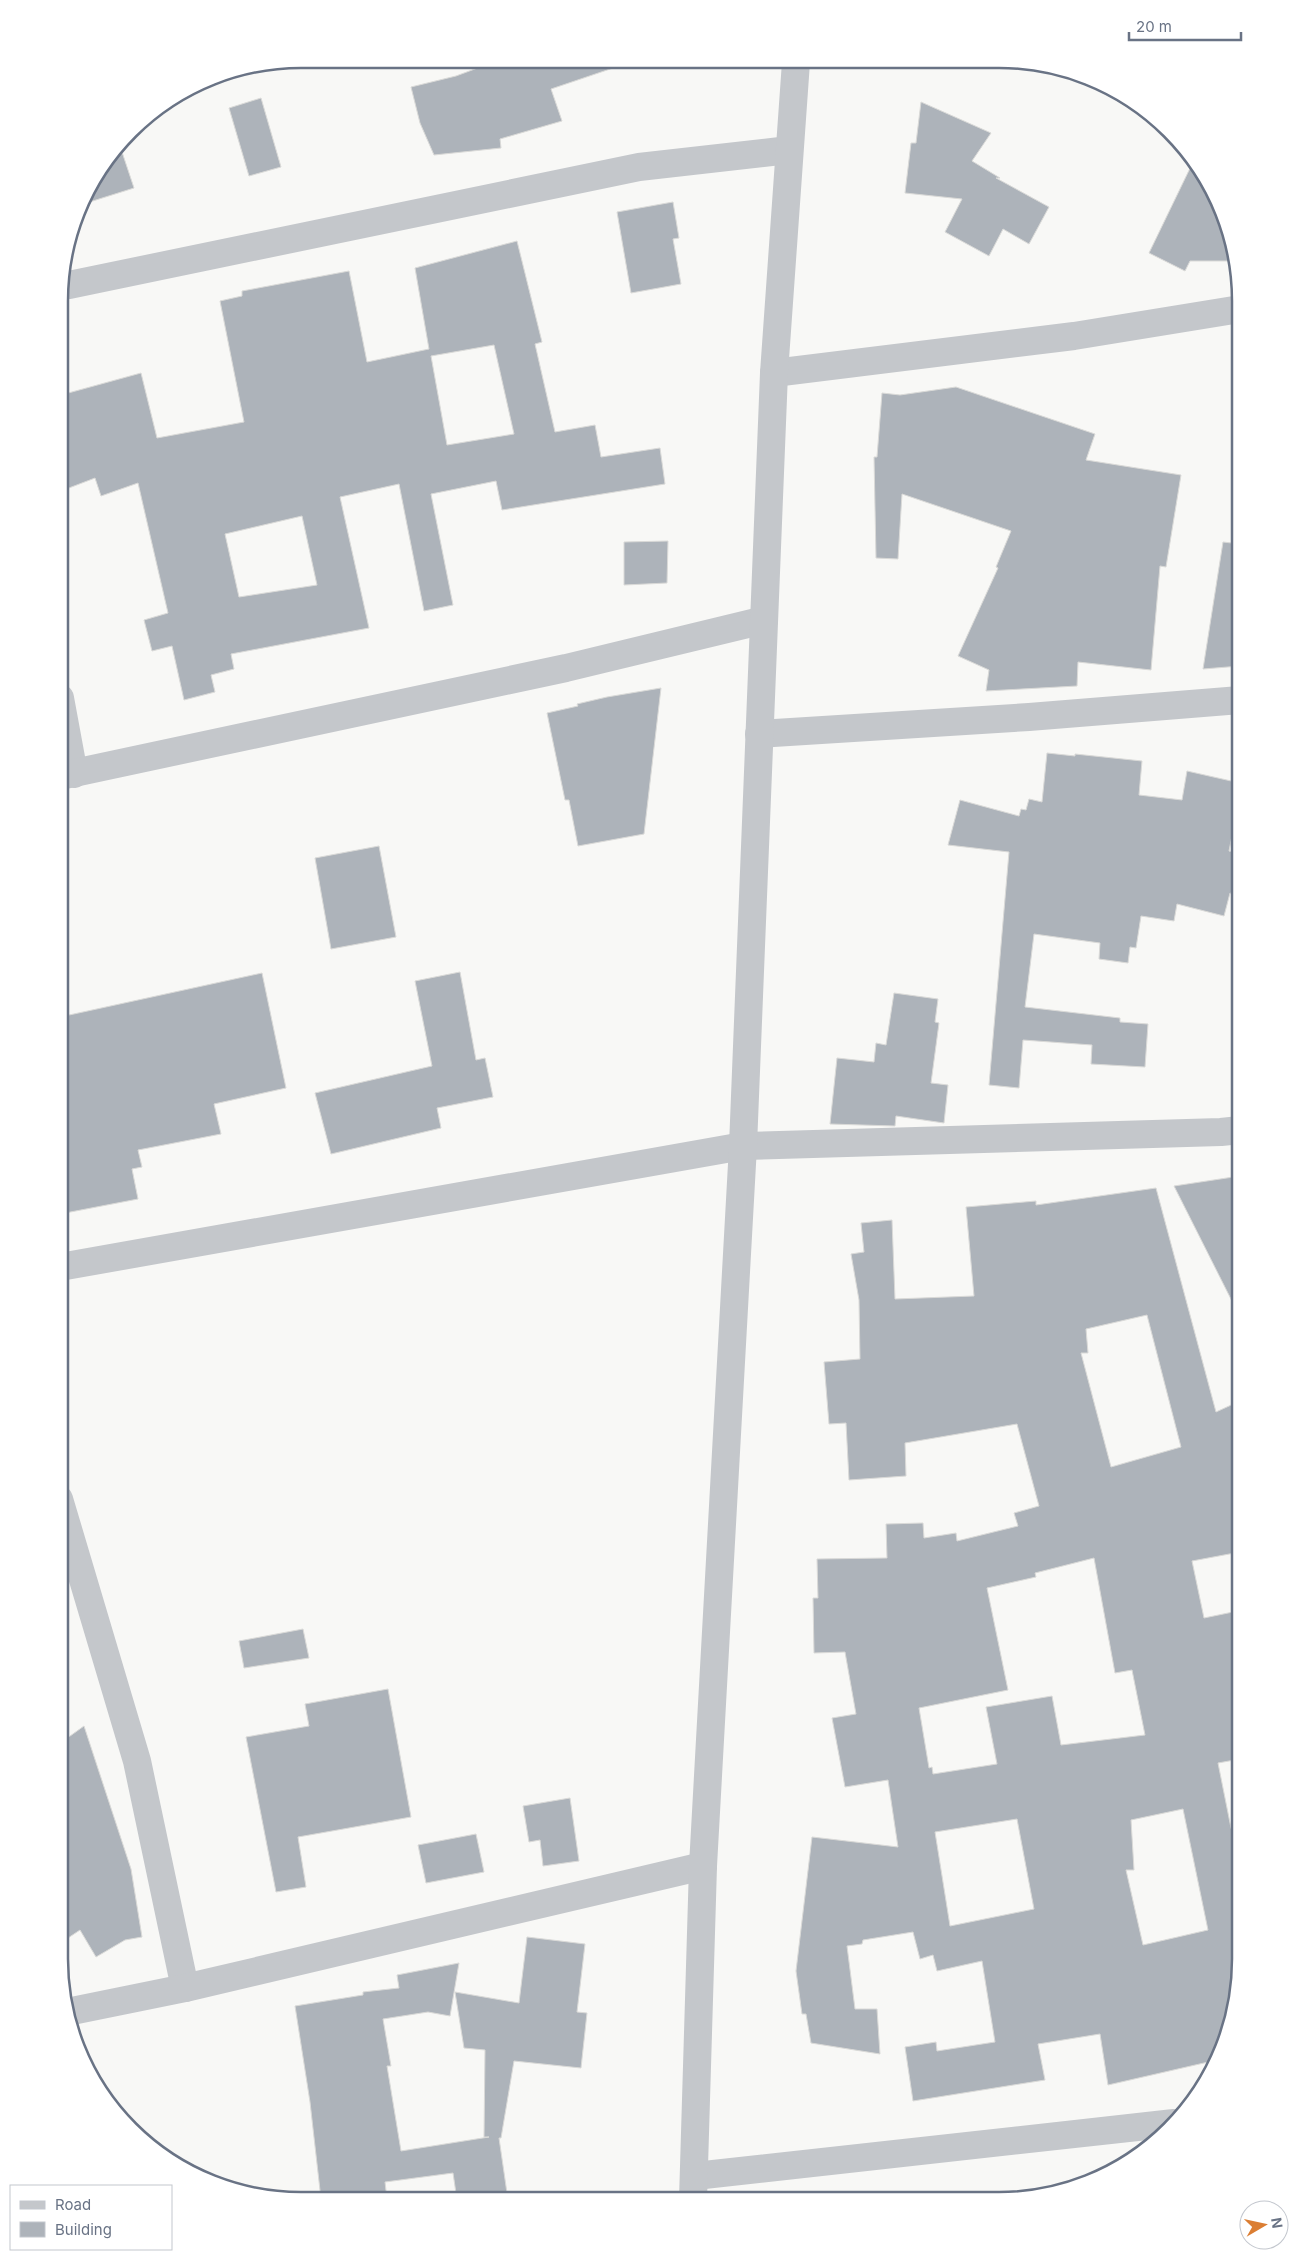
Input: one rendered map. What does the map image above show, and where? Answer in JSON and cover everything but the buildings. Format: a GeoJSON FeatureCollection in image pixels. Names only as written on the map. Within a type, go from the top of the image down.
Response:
{"type":"FeatureCollection","features":[{"type":"Feature","properties":{"kind":"street"},"geometry":{"type":"LineString","coordinates":[[796,68],[774,373],[743,1146],[703,1866],[694,2188],[1162,2125]]}},
{"type":"Feature","properties":{"kind":"street"},"geometry":{"type":"LineString","coordinates":[[68,285],[639,167],[789,150]]}},
{"type":"Feature","properties":{"kind":"street"},"geometry":{"type":"LineString","coordinates":[[774,373],[1074,336],[1232,309]]}},
{"type":"Feature","properties":{"kind":"street"},"geometry":{"type":"LineString","coordinates":[[68,775],[566,668],[764,620]]}},
{"type":"Feature","properties":{"kind":"street"},"geometry":{"type":"LineString","coordinates":[[760,734],[1029,717],[1232,701]]}},
{"type":"Feature","properties":{"kind":"street"},"geometry":{"type":"LineString","coordinates":[[68,1266],[743,1146],[1232,1131]]}},
{"type":"Feature","properties":{"kind":"street"},"geometry":{"type":"LineString","coordinates":[[68,1529],[137,1761],[185,1988]]}},
{"type":"Feature","properties":{"kind":"street"},"geometry":{"type":"LineString","coordinates":[[73,2011],[185,1988],[703,1866]]}}]}
